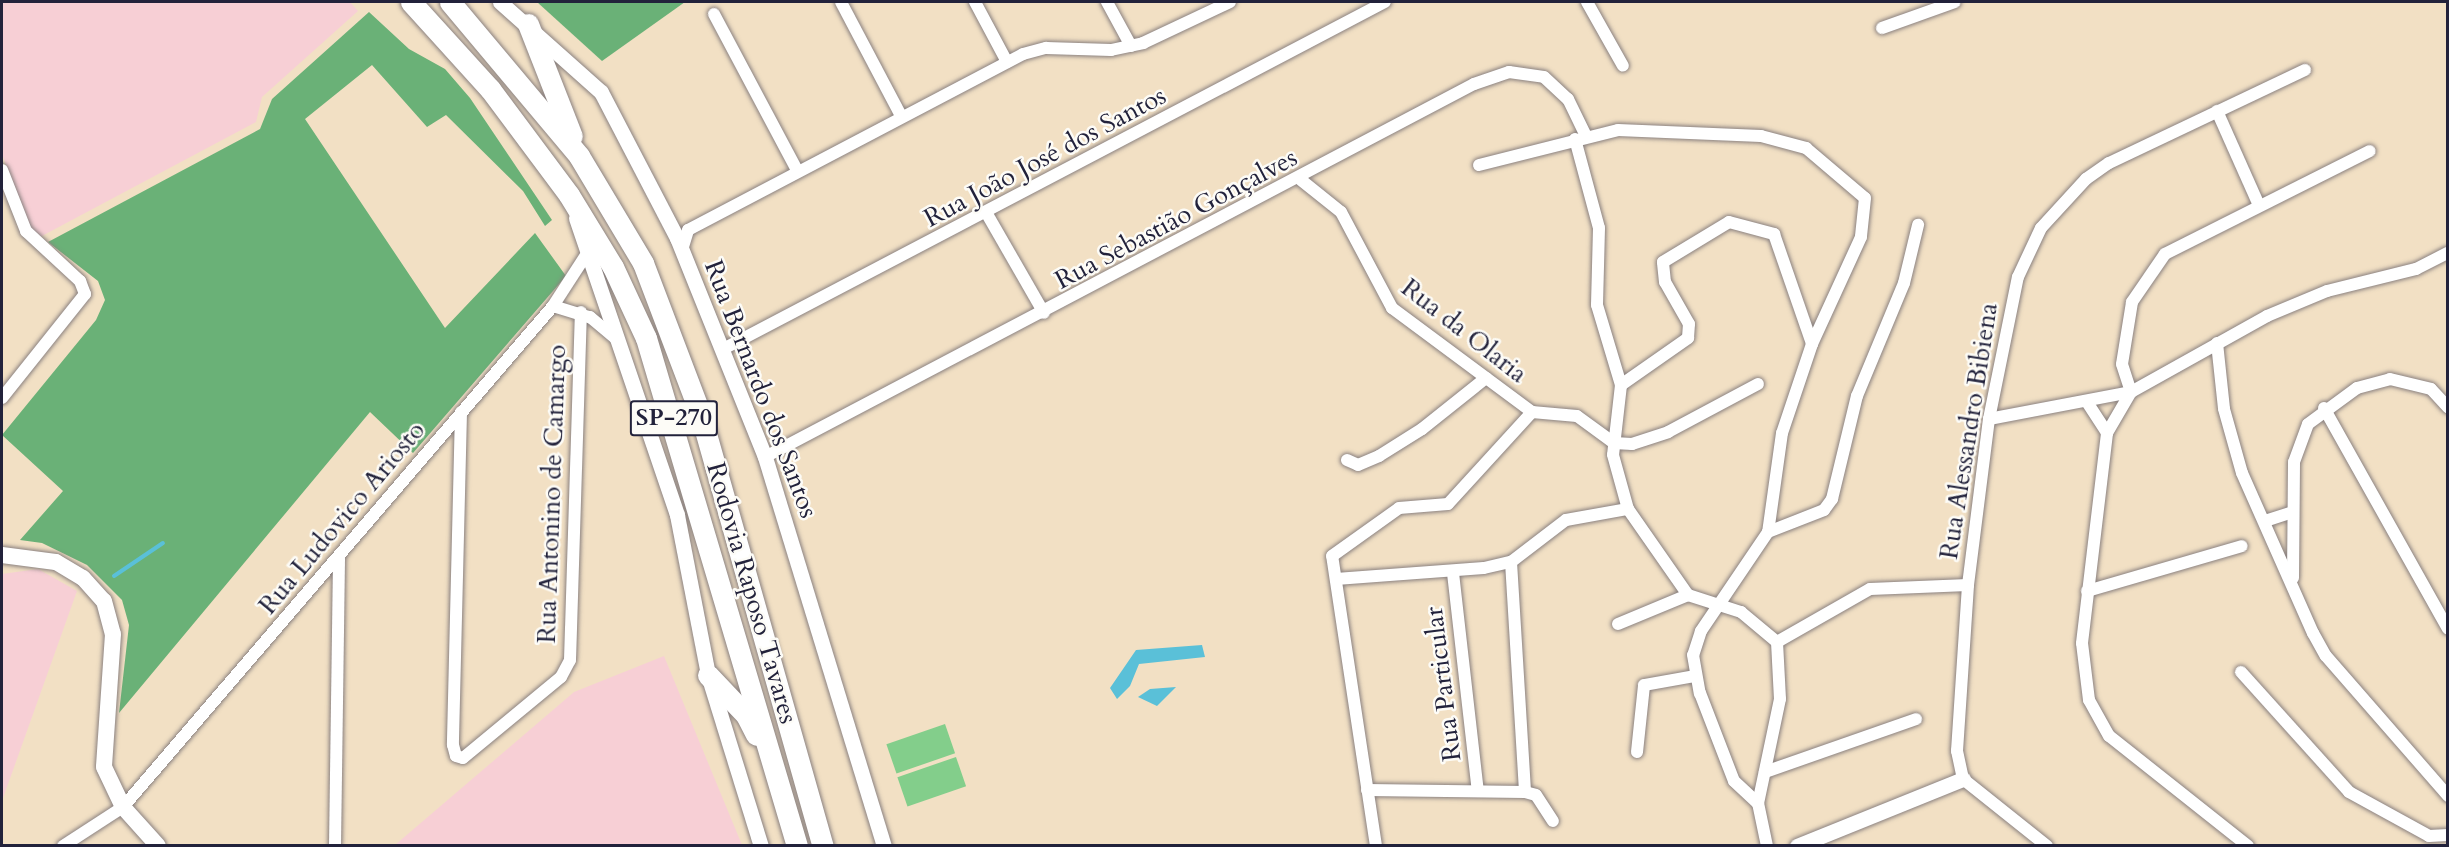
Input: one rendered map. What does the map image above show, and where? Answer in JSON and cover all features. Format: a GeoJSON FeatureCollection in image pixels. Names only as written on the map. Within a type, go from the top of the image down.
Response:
{"type":"FeatureCollection","features":[{"type":"Feature","properties":{"kind":"highway","name":"Rodovia Raposo Tavares"},"geometry":{"type":"LineString","coordinates":[[411,2],[446,41],[569,195],[613,267],[667,393],[797,846]]}},
{"type":"Feature","properties":{"kind":"highway","name":"Rodovia Raposo Tavares"},"geometry":{"type":"LineString","coordinates":[[450,2],[579,156],[643,262],[701,416],[823,846]]}},
{"type":"Feature","properties":{"kind":"highway"},"geometry":{"type":"LineString","coordinates":[[528,24],[579,156]]}},
{"type":"Feature","properties":{"kind":"highway"},"geometry":{"type":"LineString","coordinates":[[708,675],[746,715],[782,791]]}},
{"type":"Feature","properties":{"kind":"main road"},"geometry":{"type":"LineString","coordinates":[[401,2],[446,41]]}},
{"type":"Feature","properties":{"kind":"main road"},"geometry":{"type":"LineString","coordinates":[[2,555],[56,562],[83,578],[104,601],[113,634],[102,752],[108,782],[123,807],[151,843]]}},
{"type":"Feature","properties":{"kind":"street","name":"Rua Bernardo dos Santos"},"geometry":{"type":"LineString","coordinates":[[500,2],[528,24],[601,92],[670,223],[725,348],[765,457],[884,846]]}},
{"type":"Feature","properties":{"kind":"street"},"geometry":{"type":"LineString","coordinates":[[841,2],[902,116]]}},
{"type":"Feature","properties":{"kind":"street"},"geometry":{"type":"LineString","coordinates":[[975,2],[1007,62]]}},
{"type":"Feature","properties":{"kind":"street"},"geometry":{"type":"LineString","coordinates":[[1107,2],[1131,46]]}},
{"type":"Feature","properties":{"kind":"street"},"geometry":{"type":"LineString","coordinates":[[682,250],[688,230],[797,170],[1007,62],[1046,48],[1131,46],[1228,2]]}},
{"type":"Feature","properties":{"kind":"street","name":"Rua João José dos Santos"},"geometry":{"type":"LineString","coordinates":[[725,348],[987,214],[1385,2]]}},
{"type":"Feature","properties":{"kind":"street"},"geometry":{"type":"LineString","coordinates":[[1587,2],[1623,66]]}},
{"type":"Feature","properties":{"kind":"street"},"geometry":{"type":"LineString","coordinates":[[1882,28],[1955,2]]}},
{"type":"Feature","properties":{"kind":"street"},"geometry":{"type":"LineString","coordinates":[[714,14],[797,170]]}},
{"type":"Feature","properties":{"kind":"street","name":"Rua Alessandro Bibiena"},"geometry":{"type":"LineString","coordinates":[[1963,779],[1957,751],[1968,585],[1989,419],[2008,312],[2041,228],[2086,179],[2109,163],[2305,70]]}},
{"type":"Feature","properties":{"kind":"street","name":"Rua Sebastião Gonçalves"},"geometry":{"type":"LineString","coordinates":[[765,457],[1301,180],[1474,84],[1509,72],[1528,71],[1556,84],[1581,138],[1599,228],[1597,305],[1621,385]]}},
{"type":"Feature","properties":{"kind":"street"},"geometry":{"type":"LineString","coordinates":[[2217,111],[2258,204]]}},
{"type":"Feature","properties":{"kind":"street"},"geometry":{"type":"LineString","coordinates":[[1479,165],[1581,138],[1659,130],[1789,141],[1860,190],[1867,207],[1861,237],[1812,344],[1782,433],[1768,532],[1720,609],[1696,642],[1695,676],[1734,782],[1758,803]]}},
{"type":"Feature","properties":{"kind":"street"},"geometry":{"type":"LineString","coordinates":[[2248,846],[2109,736],[2097,719],[2084,673],[2087,591],[2107,433],[2131,392],[2122,364],[2127,322],[2145,276],[2165,254],[2258,204],[2370,150]]}},
{"type":"Feature","properties":{"kind":"street"},"geometry":{"type":"LineString","coordinates":[[2,170],[26,231],[80,281],[85,294],[2,398]]}},
{"type":"Feature","properties":{"kind":"street","name":"Rua da Olaria"},"geometry":{"type":"LineString","coordinates":[[1301,180],[1341,212],[1392,309],[1532,412],[1577,416],[1614,443]]}},
{"type":"Feature","properties":{"kind":"street"},"geometry":{"type":"LineString","coordinates":[[569,195],[677,515],[708,675],[761,846]]}},
{"type":"Feature","properties":{"kind":"street"},"geometry":{"type":"LineString","coordinates":[[987,214],[1044,313]]}},
{"type":"Feature","properties":{"kind":"street"},"geometry":{"type":"LineString","coordinates":[[1767,846],[1758,803],[1780,699],[1777,642],[1741,612],[1720,609],[1688,595],[1628,509],[1614,443],[1621,385],[1688,338],[1689,324],[1665,282],[1663,262],[1729,222],[1774,234],[1812,344]]}},
{"type":"Feature","properties":{"kind":"street"},"geometry":{"type":"LineString","coordinates":[[670,223],[688,230]]}},
{"type":"Feature","properties":{"kind":"street"},"geometry":{"type":"LineString","coordinates":[[1768,532],[1824,510],[1832,499],[1857,396],[1904,283],[1918,225]]}},
{"type":"Feature","properties":{"kind":"street","name":"Rua Ludovico Ariosto"},"geometry":{"type":"LineString","coordinates":[[63,846],[123,807],[339,558],[461,411],[554,306],[588,252]]}},
{"type":"Feature","properties":{"kind":"street"},"geometry":{"type":"LineString","coordinates":[[1989,419],[2131,392],[2217,343],[2327,291],[2442,256]]}},
{"type":"Feature","properties":{"kind":"street","name":"Rua Antonino de Camargo"},"geometry":{"type":"LineString","coordinates":[[461,411],[456,756],[475,750],[561,677],[570,660],[580,312],[554,306]]}},
{"type":"Feature","properties":{"kind":"street"},"geometry":{"type":"LineString","coordinates":[[580,312],[619,342]]}},
{"type":"Feature","properties":{"kind":"street"},"geometry":{"type":"LineString","coordinates":[[2217,343],[2231,441],[2326,656],[2448,796]]}},
{"type":"Feature","properties":{"kind":"street"},"geometry":{"type":"LineString","coordinates":[[1347,460],[1358,465],[1379,456],[1422,429],[1486,378]]}},
{"type":"Feature","properties":{"kind":"street"},"geometry":{"type":"LineString","coordinates":[[2293,582],[2292,512],[2300,440],[2324,408],[2357,388],[2390,379],[2431,389],[2448,407]]}},
{"type":"Feature","properties":{"kind":"street"},"geometry":{"type":"LineString","coordinates":[[1614,443],[1650,440],[1758,384]]}},
{"type":"Feature","properties":{"kind":"street"},"geometry":{"type":"LineString","coordinates":[[2086,402],[2107,433]]}},
{"type":"Feature","properties":{"kind":"street"},"geometry":{"type":"LineString","coordinates":[[2324,408],[2448,629]]}},
{"type":"Feature","properties":{"kind":"street"},"geometry":{"type":"LineString","coordinates":[[1376,846],[1332,556],[1399,507],[1448,504],[1532,412]]}},
{"type":"Feature","properties":{"kind":"street"},"geometry":{"type":"LineString","coordinates":[[1336,579],[1453,573],[1511,562],[1566,520],[1628,509]]}},
{"type":"Feature","properties":{"kind":"street"},"geometry":{"type":"LineString","coordinates":[[2265,521],[2292,512]]}},
{"type":"Feature","properties":{"kind":"street"},"geometry":{"type":"LineString","coordinates":[[2087,591],[2242,546]]}},
{"type":"Feature","properties":{"kind":"street"},"geometry":{"type":"LineString","coordinates":[[335,846],[339,558]]}},
{"type":"Feature","properties":{"kind":"street"},"geometry":{"type":"LineString","coordinates":[[1511,562],[1525,792]]}},
{"type":"Feature","properties":{"kind":"street","name":"Rua Particular"},"geometry":{"type":"LineString","coordinates":[[1453,573],[1479,791]]}},
{"type":"Feature","properties":{"kind":"street"},"geometry":{"type":"LineString","coordinates":[[1777,642],[1870,589],[1968,585]]}},
{"type":"Feature","properties":{"kind":"street"},"geometry":{"type":"LineString","coordinates":[[1618,624],[1688,595]]}},
{"type":"Feature","properties":{"kind":"street"},"geometry":{"type":"LineString","coordinates":[[2241,672],[2349,792],[2431,841],[2448,835]]}},
{"type":"Feature","properties":{"kind":"street"},"geometry":{"type":"LineString","coordinates":[[1637,752],[1644,686],[1695,676]]}},
{"type":"Feature","properties":{"kind":"street"},"geometry":{"type":"LineString","coordinates":[[1765,772],[1916,719]]}},
{"type":"Feature","properties":{"kind":"street"},"geometry":{"type":"LineString","coordinates":[[1802,845],[1963,779],[2047,846]]}},
{"type":"Feature","properties":{"kind":"street"},"geometry":{"type":"LineString","coordinates":[[1367,790],[1525,792],[1536,795],[1553,822]]}},
{"type":"Feature","properties":{"kind":"shaded area"},"geometry":{"type":"Polygon","coordinates":[[[2,2],[350,2],[358,11],[262,97],[256,122],[40,237],[30,230],[2,154],[2,2]]]}},
{"type":"Feature","properties":{"kind":"shaded area"},"geometry":{"type":"Polygon","coordinates":[[[38,569],[77,591],[2,801],[2,574],[38,569]]]}},
{"type":"Feature","properties":{"kind":"shaded area"},"geometry":{"type":"Polygon","coordinates":[[[664,656],[742,845],[395,845],[574,692],[664,656]]]}},
{"type":"Feature","properties":{"kind":"green space"},"geometry":{"type":"Polygon","coordinates":[[[537,2],[685,2],[602,61],[537,2]]]}},
{"type":"Feature","properties":{"kind":"green space"},"geometry":{"type":"Polygon","coordinates":[[[369,12],[409,49],[445,69],[470,98],[552,220],[545,226],[523,191],[446,115],[427,127],[372,65],[305,119],[445,328],[535,233],[566,276],[413,453],[370,412],[119,713],[129,625],[122,600],[87,565],[42,543],[20,540],[63,491],[2,435],[96,320],[105,300],[98,281],[48,242],[260,129],[272,99],[369,12]]]}},
{"type":"Feature","properties":{"kind":"green space"},"geometry":{"type":"Polygon","coordinates":[[[945,724],[955,753],[896,773],[886,744],[945,724]]]}},
{"type":"Feature","properties":{"kind":"green space"},"geometry":{"type":"Polygon","coordinates":[[[956,757],[966,786],[907,806],[897,777],[956,757]]]}},
{"type":"Feature","properties":{"kind":"water"},"geometry":{"type":"Polygon","coordinates":[[[1202,645],[1205,657],[1139,664],[1130,686],[1117,699],[1110,688],[1136,650],[1202,645]]]}},
{"type":"Feature","properties":{"kind":"water"},"geometry":{"type":"Polygon","coordinates":[[[1176,687],[1157,706],[1138,697],[1150,689],[1176,687]]]}},
{"type":"Feature","properties":{"kind":"waterway"},"geometry":{"type":"LineString","coordinates":[[114,576],[163,543]]}}]}
